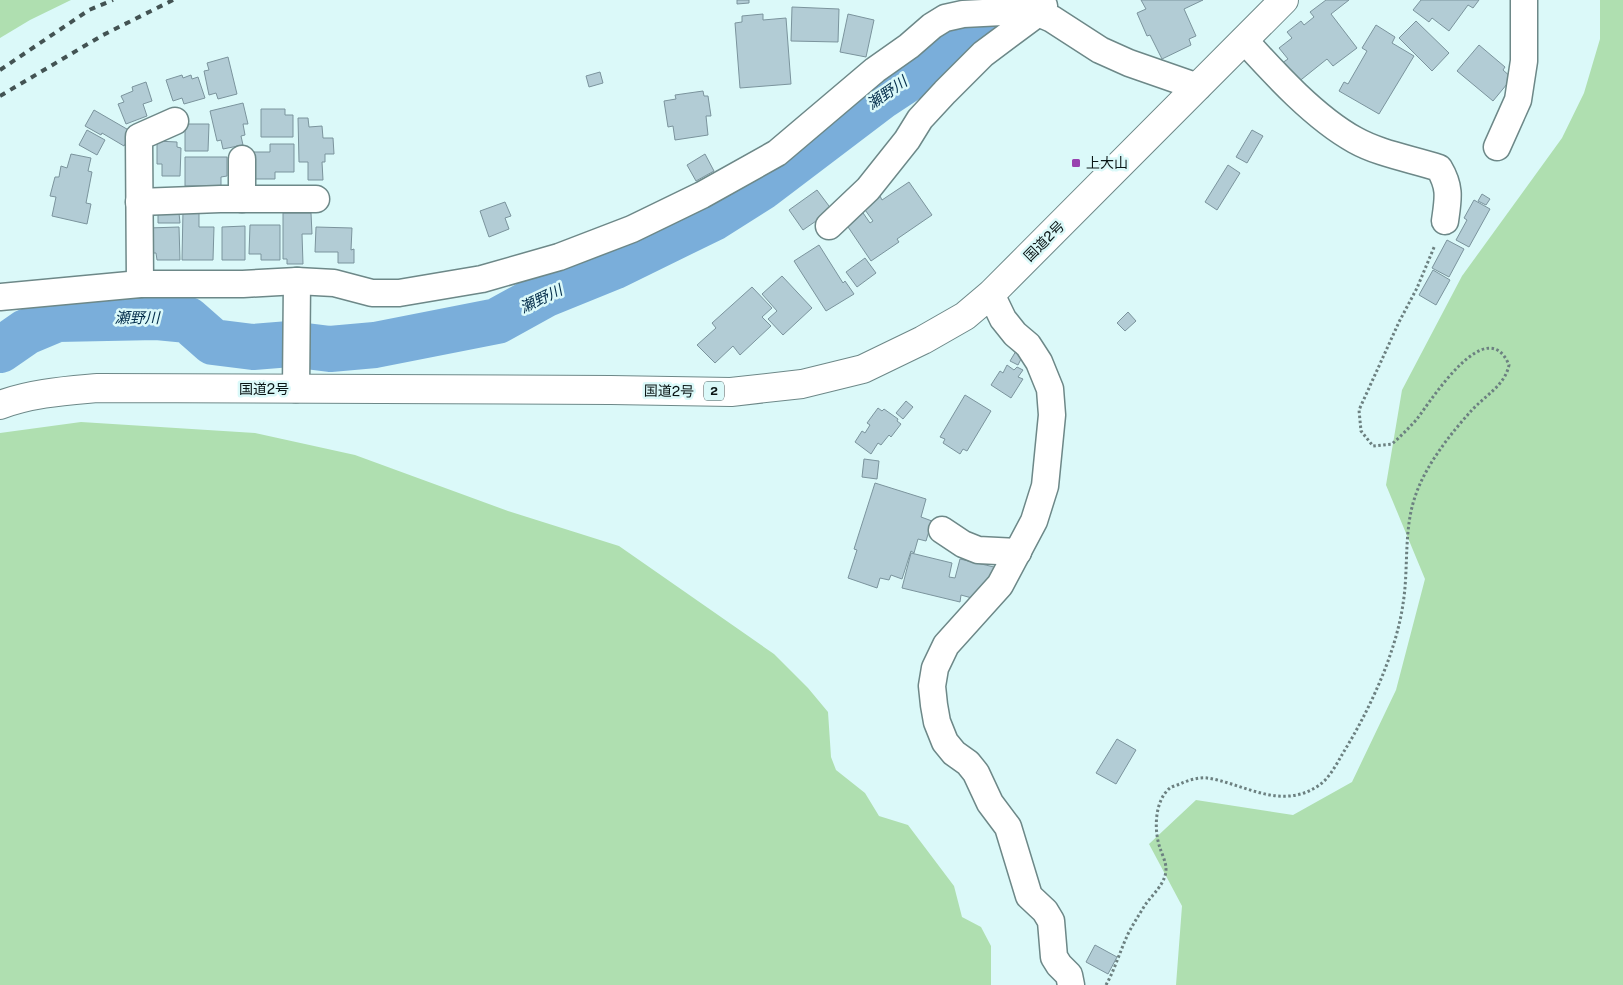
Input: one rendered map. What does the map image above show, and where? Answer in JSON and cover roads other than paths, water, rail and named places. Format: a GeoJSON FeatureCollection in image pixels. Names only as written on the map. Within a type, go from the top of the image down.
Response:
{"type":"FeatureCollection","features":[{"type":"Feature","properties":{"kind":"highway","name":"国道2号"},"geometry":{"type":"LineString","coordinates":[[0,405],[26,397],[60,391],[296,376],[612,390],[731,392],[802,384],[863,368],[923,340],[965,316],[991,294],[1284,0]]}},
{"type":"Feature","properties":{"kind":"street"},"geometry":{"type":"LineString","coordinates":[[1498,147],[1518,100],[1524,60],[1524,0]]}},
{"type":"Feature","properties":{"kind":"street"},"geometry":{"type":"LineString","coordinates":[[828,226],[868,189],[902,147],[920,119],[945,92],[983,54],[1036,8]]}},
{"type":"Feature","properties":{"kind":"street"},"geometry":{"type":"LineString","coordinates":[[0,297],[140,284],[243,284],[297,293],[334,284],[372,293],[399,293],[482,279],[559,257],[632,229],[702,195],[777,153],[875,70],[909,46],[932,26],[946,18],[963,14],[1036,8],[1107,53],[1128,63],[1198,87]]}},
{"type":"Feature","properties":{"kind":"street"},"geometry":{"type":"LineString","coordinates":[[1244,40],[1274,73],[1334,126],[1356,141],[1439,168],[1447,180],[1448,197],[1445,221]]}},
{"type":"Feature","properties":{"kind":"street"},"geometry":{"type":"LineString","coordinates":[[140,284],[140,137],[175,121]]}},
{"type":"Feature","properties":{"kind":"street"},"geometry":{"type":"LineString","coordinates":[[242,159],[242,199]]}},
{"type":"Feature","properties":{"kind":"street"},"geometry":{"type":"LineString","coordinates":[[139,202],[316,199]]}},
{"type":"Feature","properties":{"kind":"street"},"geometry":{"type":"LineString","coordinates":[[296,376],[297,293]]}},
{"type":"Feature","properties":{"kind":"street"},"geometry":{"type":"LineString","coordinates":[[991,294],[1003,319],[1015,334],[1028,345],[1039,362],[1050,389],[1052,415],[1044,486],[1034,521],[1000,585],[946,645],[935,668],[932,686],[934,705],[937,722],[945,742],[976,773],[990,803],[1008,827],[1029,896],[1045,911],[1051,921],[1054,957],[1069,975],[1071,985]]}},
{"type":"Feature","properties":{"kind":"street"},"geometry":{"type":"LineString","coordinates":[[942,530],[963,544],[978,550],[1018,552]]}},
{"type":"Feature","properties":{"kind":"waterway","name":"瀬野川"},"geometry":{"type":"LineString","coordinates":[[0,350],[26,332],[57,319],[157,317],[188,320],[213,342],[253,347],[290,344],[330,349],[375,345],[497,321],[544,295],[613,267],[713,218],[762,187],[882,96],[988,26],[1018,0]]}},
{"type":"Feature","properties":{"kind":"railway"},"geometry":{"type":"LineString","coordinates":[[0,70],[89,10],[113,0]]}},
{"type":"Feature","properties":{"kind":"railway"},"geometry":{"type":"LineString","coordinates":[[0,96],[103,35],[173,0]]}},
{"type":"Feature","properties":{"kind":"place","name":"上大山"},"geometry":{"type":"Point","coordinates":[1076,163]}}]}
